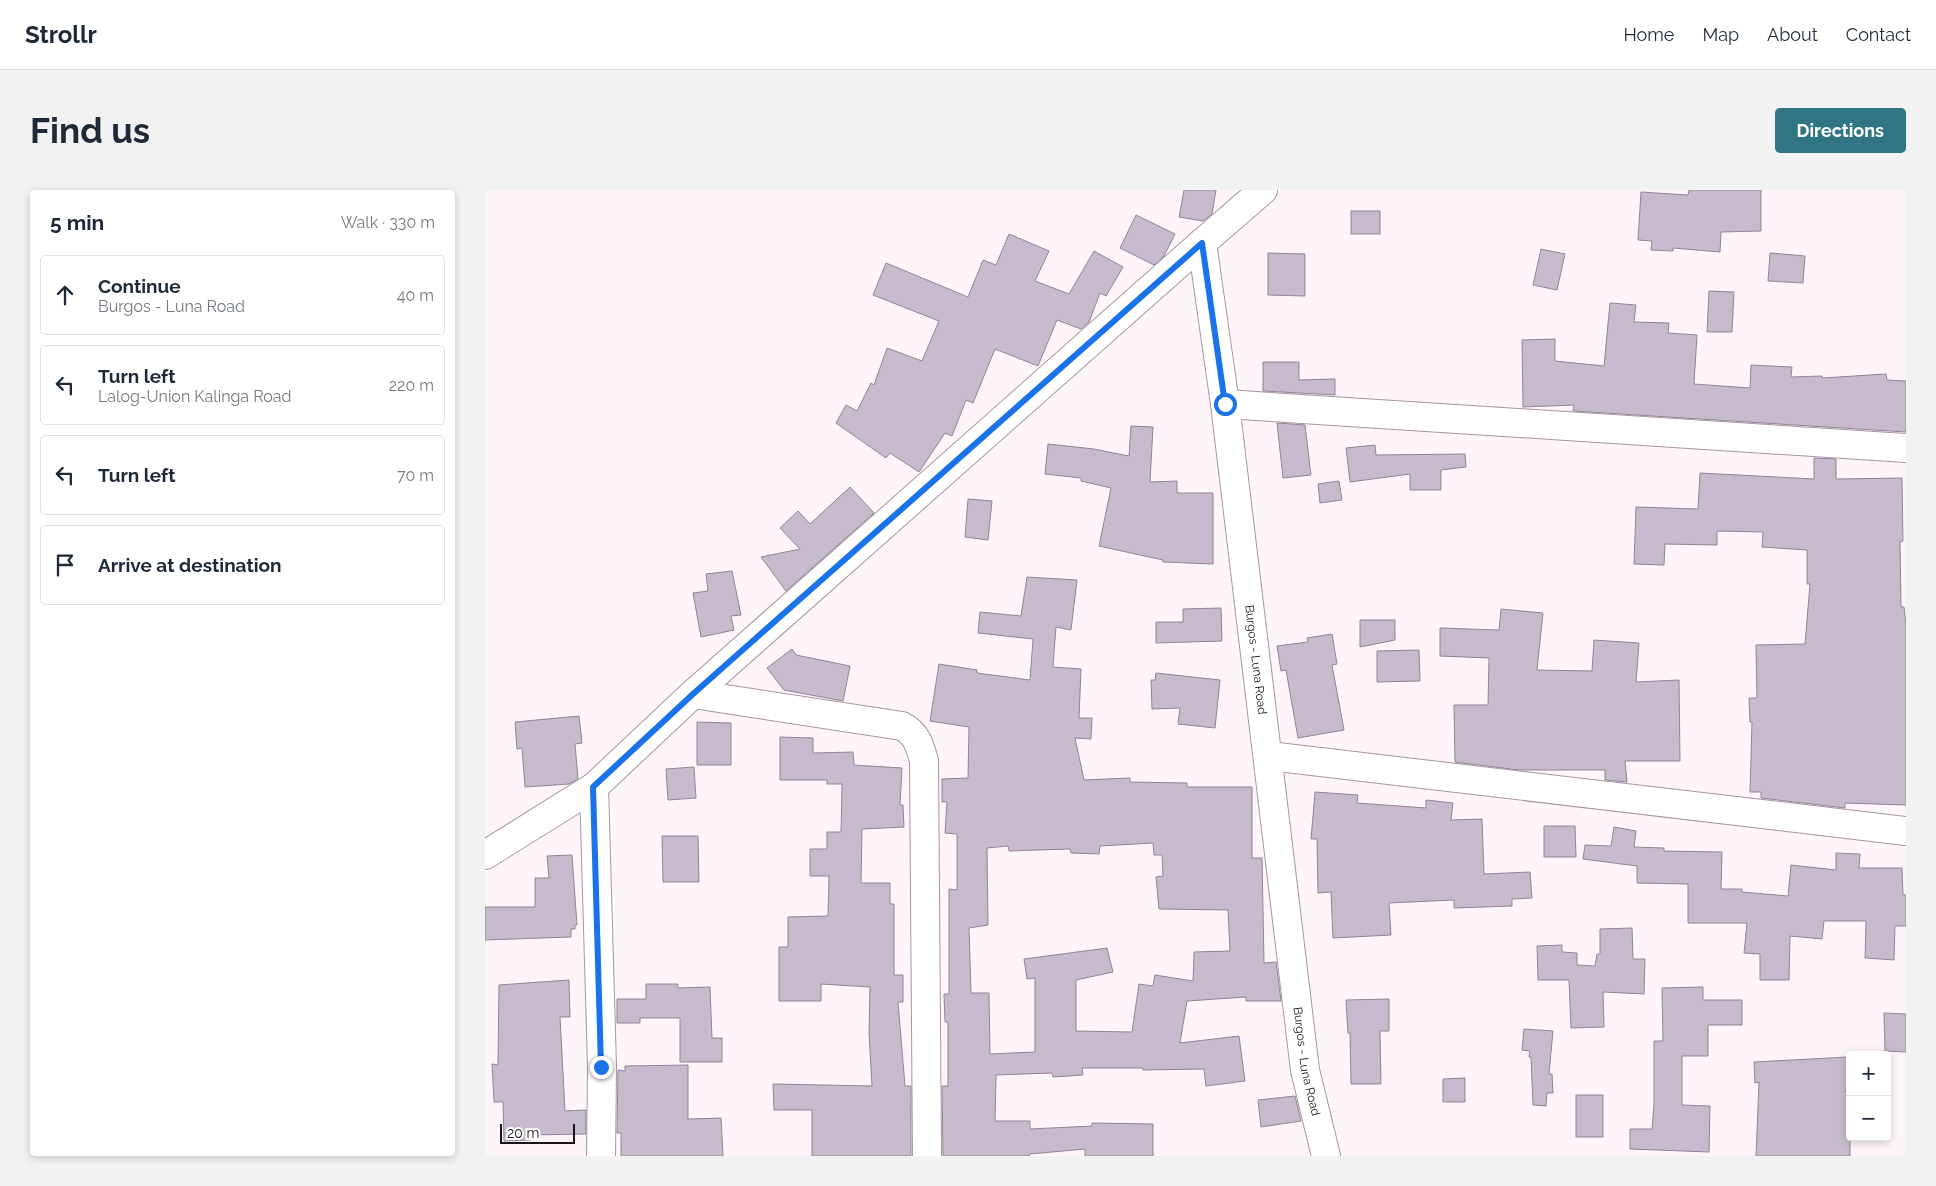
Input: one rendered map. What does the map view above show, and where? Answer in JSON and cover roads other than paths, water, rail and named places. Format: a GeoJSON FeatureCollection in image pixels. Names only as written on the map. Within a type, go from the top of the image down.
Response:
{"type":"FeatureCollection","features":[{"type":"Feature","properties":{"kind":"street"},"geometry":{"type":"LineString","coordinates":[[485,855],[593,787],[693,694],[1263,190]]}},
{"type":"Feature","properties":{"kind":"street","name":"Burgos - Luna Road"},"geometry":{"type":"LineString","coordinates":[[1202,243],[1225,404],[1269,756],[1305,1070],[1326,1156]]}},
{"type":"Feature","properties":{"kind":"street"},"geometry":{"type":"LineString","coordinates":[[1225,404],[1906,448]]}},
{"type":"Feature","properties":{"kind":"street"},"geometry":{"type":"LineString","coordinates":[[693,694],[902,726],[912,732],[920,745],[924,761],[927,1156]]}},
{"type":"Feature","properties":{"kind":"street"},"geometry":{"type":"LineString","coordinates":[[1269,756],[1906,831]]}},
{"type":"Feature","properties":{"kind":"street"},"geometry":{"type":"LineString","coordinates":[[593,787],[601,1067],[601,1156]]}}]}
